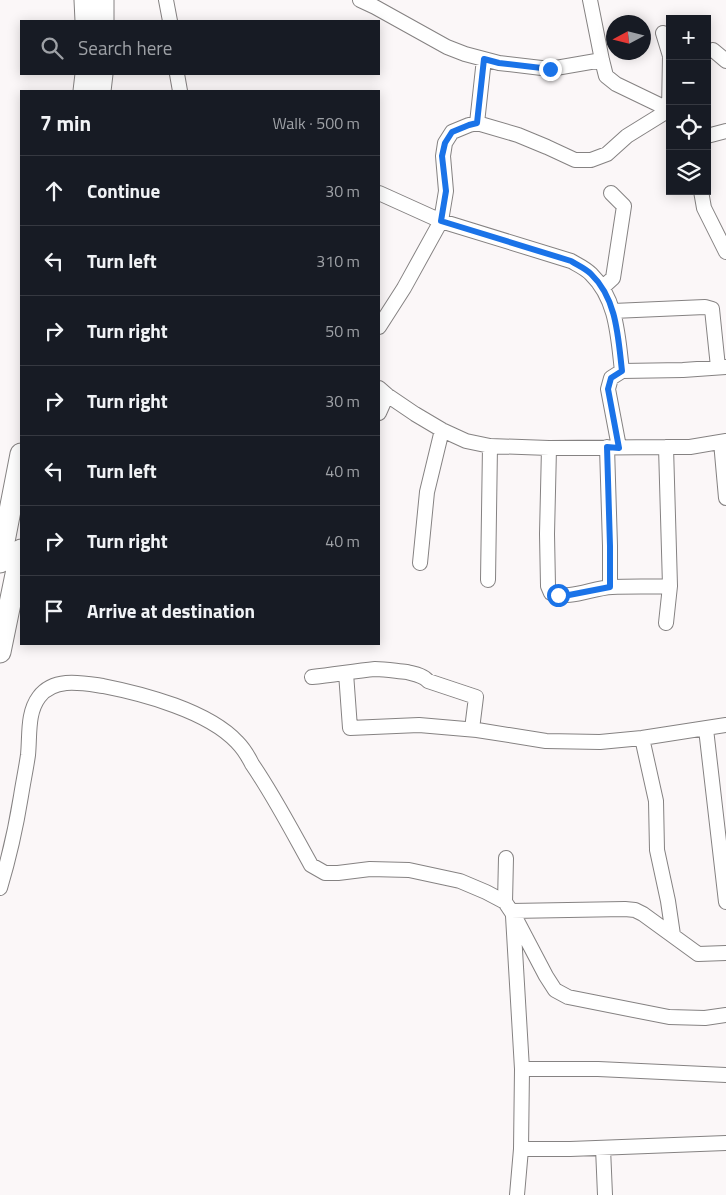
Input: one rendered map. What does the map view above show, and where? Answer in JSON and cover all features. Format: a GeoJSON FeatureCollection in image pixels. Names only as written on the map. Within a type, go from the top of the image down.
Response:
{"type":"FeatureCollection","features":[{"type":"Feature","properties":{"kind":"highway"},"geometry":{"type":"LineString","coordinates":[[85,0],[86,20]]}},
{"type":"Feature","properties":{"kind":"highway"},"geometry":{"type":"LineString","coordinates":[[103,0],[103,20]]}},
{"type":"Feature","properties":{"kind":"highway"},"geometry":{"type":"LineString","coordinates":[[84,90],[86,75]]}},
{"type":"Feature","properties":{"kind":"highway"},"geometry":{"type":"LineString","coordinates":[[100,90],[102,75]]}},
{"type":"Feature","properties":{"kind":"highway"},"geometry":{"type":"LineString","coordinates":[[0,652],[20,464]]}},
{"type":"Feature","properties":{"kind":"street"},"geometry":{"type":"LineString","coordinates":[[166,0],[170,20]]}},
{"type":"Feature","properties":{"kind":"street"},"geometry":{"type":"LineString","coordinates":[[360,0],[448,47],[465,54],[499,63],[550,69],[602,60]]}},
{"type":"Feature","properties":{"kind":"street"},"geometry":{"type":"LineString","coordinates":[[590,0],[606,76],[616,84],[666,108]]}},
{"type":"Feature","properties":{"kind":"street"},"geometry":{"type":"LineString","coordinates":[[663,33],[670,56],[670,105]]}},
{"type":"Feature","properties":{"kind":"street"},"geometry":{"type":"LineString","coordinates":[[713,50],[726,61]]}},
{"type":"Feature","properties":{"kind":"street"},"geometry":{"type":"LineString","coordinates":[[477,123],[484,59]]}},
{"type":"Feature","properties":{"kind":"street"},"geometry":{"type":"LineString","coordinates":[[177,75],[180,90]]}},
{"type":"Feature","properties":{"kind":"street"},"geometry":{"type":"LineString","coordinates":[[380,325],[404,288],[441,221],[446,191],[442,156],[445,143],[452,132],[477,123],[518,135],[575,160],[591,160],[607,154],[627,136],[666,112]]}},
{"type":"Feature","properties":{"kind":"street"},"geometry":{"type":"LineString","coordinates":[[711,135],[726,131]]}},
{"type":"Feature","properties":{"kind":"street"},"geometry":{"type":"LineString","coordinates":[[380,193],[441,221],[571,261],[590,273],[602,288],[614,311],[622,371]]}},
{"type":"Feature","properties":{"kind":"street"},"geometry":{"type":"LineString","coordinates":[[602,288],[613,278],[624,206],[611,193]]}},
{"type":"Feature","properties":{"kind":"street"},"geometry":{"type":"LineString","coordinates":[[702,195],[704,208],[726,252]]}},
{"type":"Feature","properties":{"kind":"street"},"geometry":{"type":"LineString","coordinates":[[610,587],[613,447],[608,389],[611,378],[622,371],[722,367],[712,309],[705,307],[614,311]]}},
{"type":"Feature","properties":{"kind":"street"},"geometry":{"type":"LineString","coordinates":[[380,408],[383,392],[414,414],[442,430],[466,440],[490,446],[549,448],[690,447],[723,441],[726,498]]}},
{"type":"Feature","properties":{"kind":"street"},"geometry":{"type":"LineString","coordinates":[[420,563],[427,492],[442,430]]}},
{"type":"Feature","properties":{"kind":"street"},"geometry":{"type":"LineString","coordinates":[[488,580],[490,446]]}},
{"type":"Feature","properties":{"kind":"street"},"geometry":{"type":"LineString","coordinates":[[666,447],[670,586],[666,623]]}},
{"type":"Feature","properties":{"kind":"street"},"geometry":{"type":"LineString","coordinates":[[549,448],[547,534],[548,586],[551,593],[569,595],[610,587],[670,586]]}},
{"type":"Feature","properties":{"kind":"street"},"geometry":{"type":"LineString","coordinates":[[312,677],[376,669],[405,672],[426,678],[428,681],[476,697],[472,729]]}},
{"type":"Feature","properties":{"kind":"street"},"geometry":{"type":"LineString","coordinates":[[346,674],[350,728],[420,725],[472,729],[546,741],[600,742],[726,726]]}},
{"type":"Feature","properties":{"kind":"street"},"geometry":{"type":"LineString","coordinates":[[0,888],[10,854],[21,797],[28,756],[30,719],[34,706],[48,688],[59,684],[85,684],[118,689],[190,711],[213,722],[238,742],[261,776],[311,865],[325,873],[370,869],[409,870],[460,882],[486,892],[510,909],[555,990],[568,998],[669,1017],[705,1018],[726,1015]]}},
{"type":"Feature","properties":{"kind":"street"},"geometry":{"type":"LineString","coordinates":[[706,729],[726,902]]}},
{"type":"Feature","properties":{"kind":"street"},"geometry":{"type":"LineString","coordinates":[[642,738],[656,801],[657,850],[673,935]]}},
{"type":"Feature","properties":{"kind":"street"},"geometry":{"type":"LineString","coordinates":[[506,858],[522,1070],[521,1149],[517,1195]]}},
{"type":"Feature","properties":{"kind":"street"},"geometry":{"type":"LineString","coordinates":[[510,909],[635,910],[698,954],[726,953]]}},
{"type":"Feature","properties":{"kind":"street"},"geometry":{"type":"LineString","coordinates":[[522,1070],[598,1069],[726,1075]]}},
{"type":"Feature","properties":{"kind":"street"},"geometry":{"type":"LineString","coordinates":[[521,1149],[726,1143]]}},
{"type":"Feature","properties":{"kind":"street"},"geometry":{"type":"LineString","coordinates":[[603,1148],[605,1195]]}},
{"type":"Feature","properties":{"kind":"route"},"geometry":{"type":"LineString","coordinates":[[550,69],[499,63],[484,59],[477,123],[452,132],[445,143],[442,156],[446,191],[441,221],[571,261],[590,273],[602,288],[614,311],[622,371],[611,378],[608,389],[619,448],[607,447],[610,587],[569,595],[558,595]]}}]}
